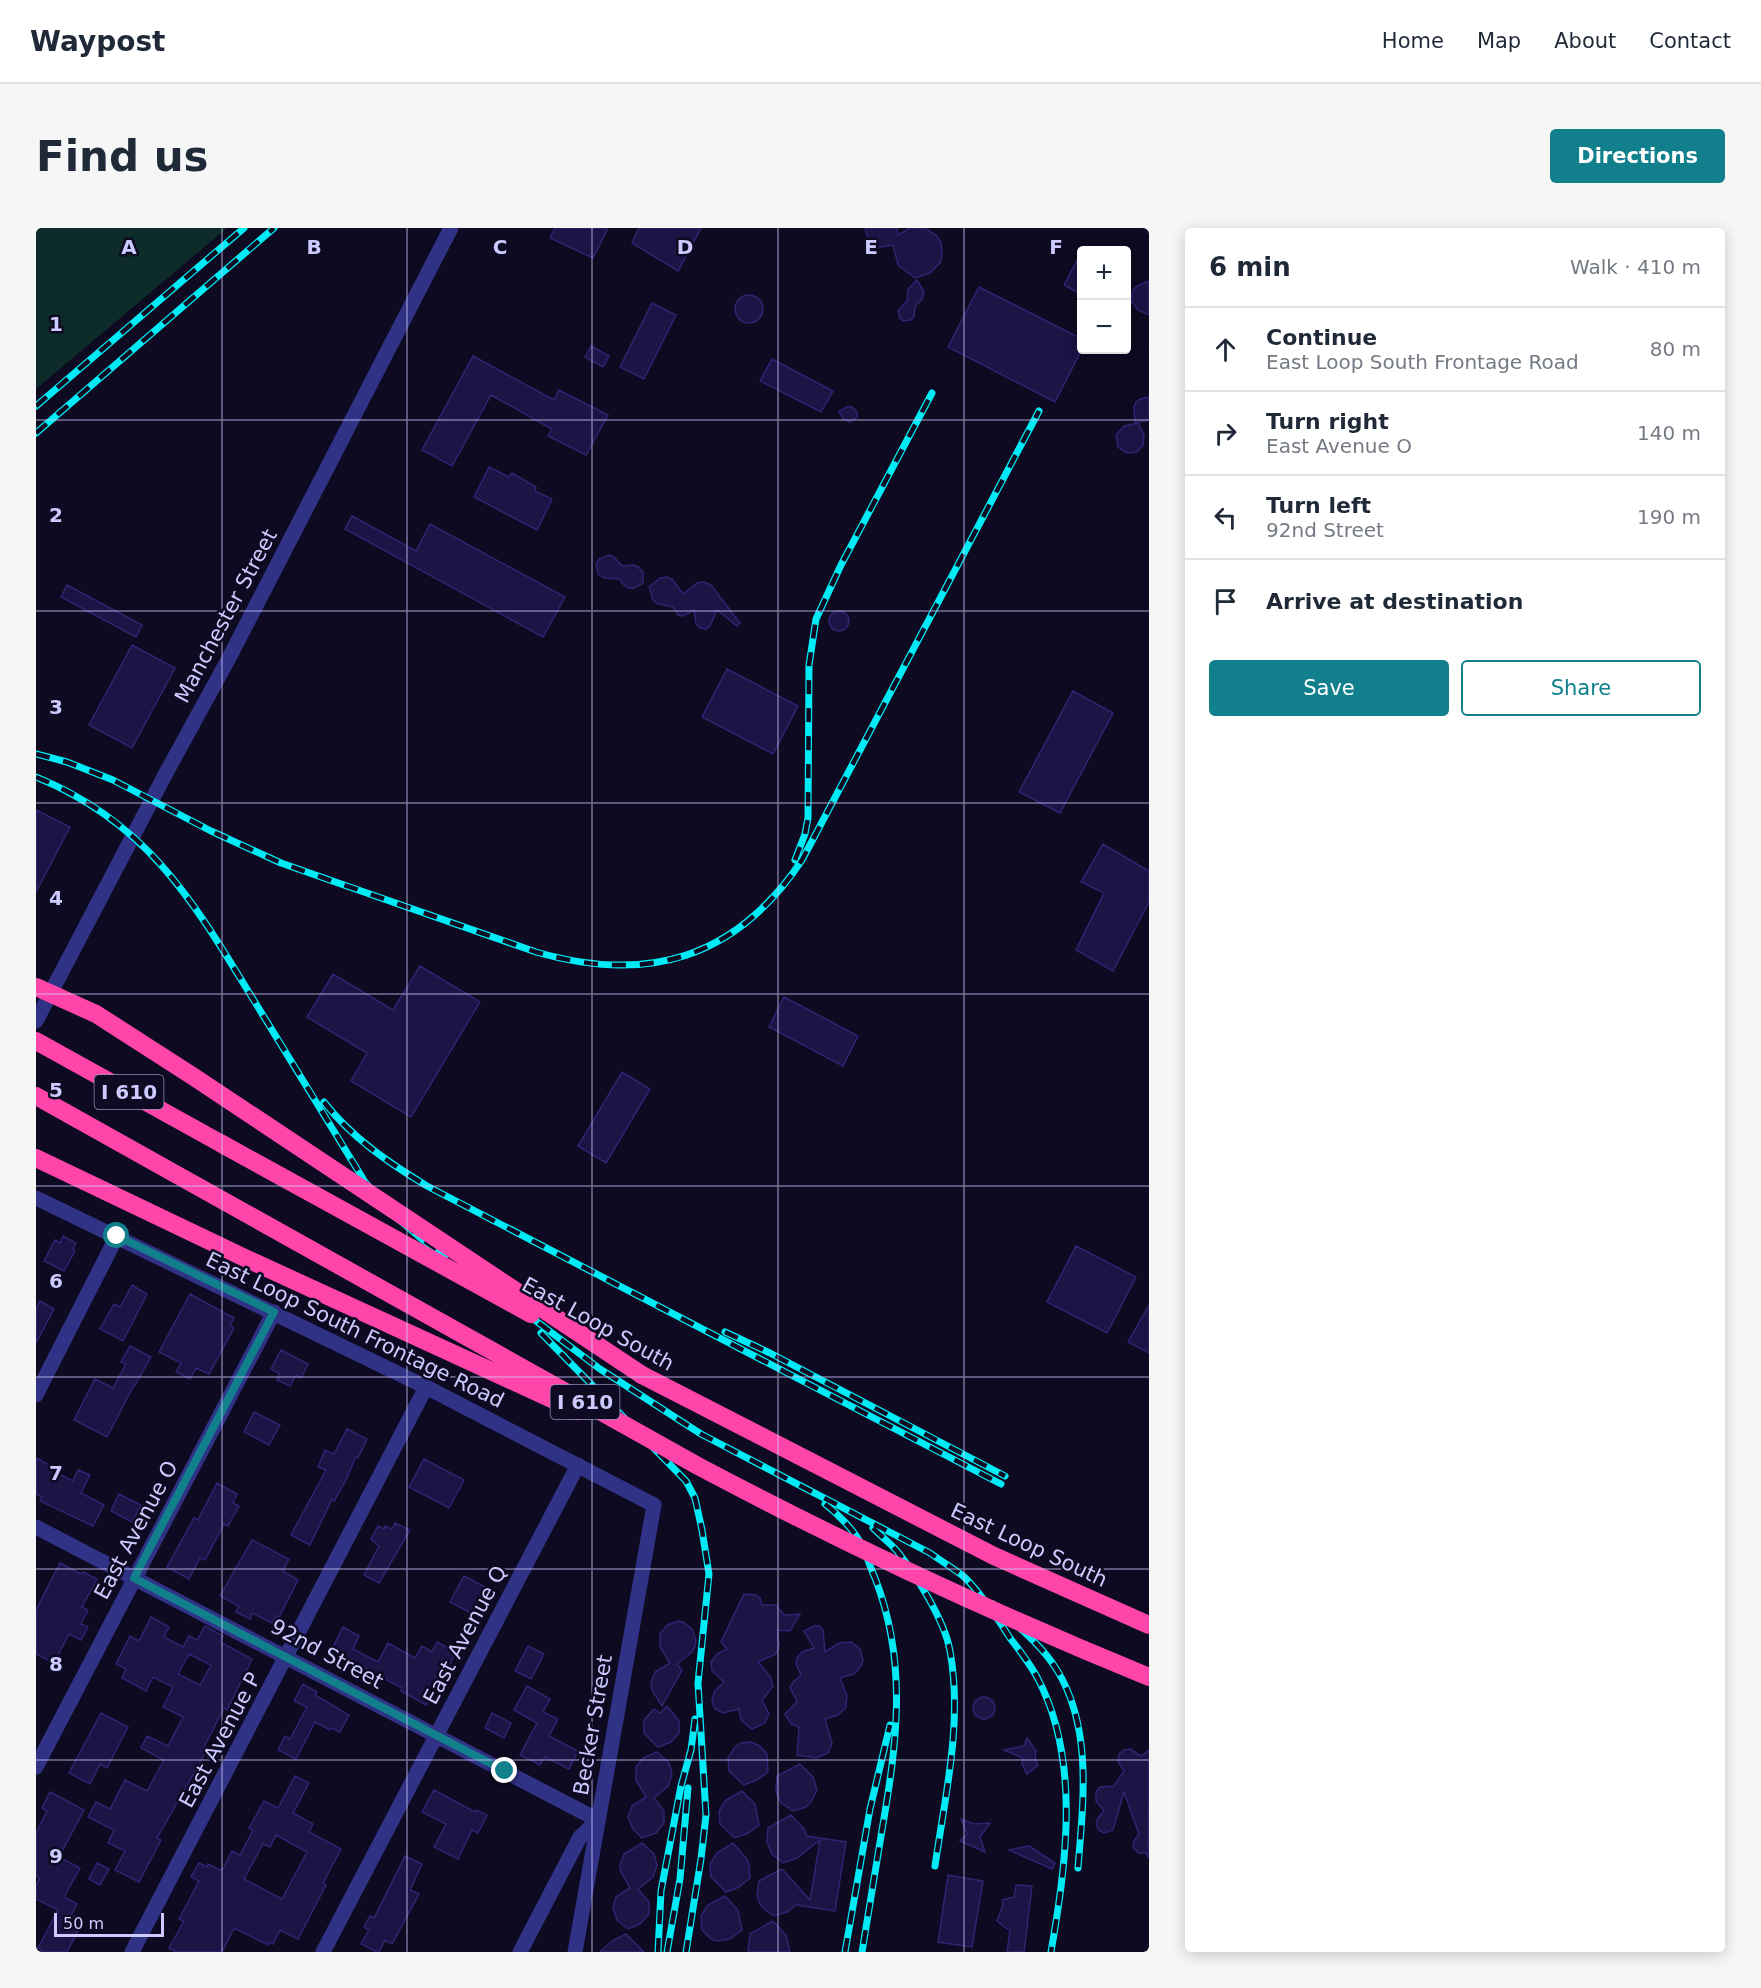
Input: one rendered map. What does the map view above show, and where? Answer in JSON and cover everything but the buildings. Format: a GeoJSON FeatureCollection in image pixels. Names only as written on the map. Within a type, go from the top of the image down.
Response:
{"type":"FeatureCollection","features":[{"type":"Feature","properties":{"kind":"highway"},"geometry":{"type":"LineString","coordinates":[[36,987],[96,1014],[642,1375]]}},
{"type":"Feature","properties":{"kind":"highway","name":"East Loop South"},"geometry":{"type":"LineString","coordinates":[[36,1041],[642,1375],[994,1556],[1149,1625]]}},
{"type":"Feature","properties":{"kind":"highway","name":"I 610"},"geometry":{"type":"LineString","coordinates":[[36,1096],[785,1513],[1011,1619],[1149,1677]]}},
{"type":"Feature","properties":{"kind":"highway"},"geometry":{"type":"LineString","coordinates":[[36,1158],[244,1258],[698,1466]]}},
{"type":"Feature","properties":{"kind":"street","name":"Manchester Street"},"geometry":{"type":"LineString","coordinates":[[36,1021],[234,649],[451,228]]}},
{"type":"Feature","properties":{"kind":"street","name":"East Loop South Frontage Road"},"geometry":{"type":"LineString","coordinates":[[36,1198],[426,1387],[654,1505]]}},
{"type":"Feature","properties":{"kind":"street"},"geometry":{"type":"LineString","coordinates":[[36,1395],[117,1236]]}},
{"type":"Feature","properties":{"kind":"street","name":"East Avenue O"},"geometry":{"type":"LineString","coordinates":[[36,1767],[274,1312]]}},
{"type":"Feature","properties":{"kind":"street","name":"East Avenue P"},"geometry":{"type":"LineString","coordinates":[[132,1952],[426,1387]]}},
{"type":"Feature","properties":{"kind":"street","name":"East Avenue Q"},"geometry":{"type":"LineString","coordinates":[[323,1952],[578,1465]]}},
{"type":"Feature","properties":{"kind":"street","name":"Becker Street"},"geometry":{"type":"LineString","coordinates":[[575,1952],[654,1505]]}},
{"type":"Feature","properties":{"kind":"street","name":"92nd Street"},"geometry":{"type":"LineString","coordinates":[[36,1527],[598,1820]]}},
{"type":"Feature","properties":{"kind":"street"},"geometry":{"type":"LineString","coordinates":[[520,1952],[580,1837],[598,1820]]}},
{"type":"Feature","properties":{"kind":"green space"},"geometry":{"type":"Polygon","coordinates":[[[36,228],[227,228],[36,389],[36,228]]]}},
{"type":"Feature","properties":{"kind":"railway"},"geometry":{"type":"LineString","coordinates":[[36,406],[244,228]]}},
{"type":"Feature","properties":{"kind":"railway"},"geometry":{"type":"LineString","coordinates":[[36,433],[274,228]]}},
{"type":"Feature","properties":{"kind":"railway"},"geometry":{"type":"LineString","coordinates":[[795,860],[805,834],[808,818],[809,665],[816,619],[841,565],[932,393]]}},
{"type":"Feature","properties":{"kind":"railway"},"geometry":{"type":"LineString","coordinates":[[36,754],[67,762],[113,780],[211,831],[281,863],[536,952],[577,961],[616,965],[652,963],[686,955],[718,941],[748,921],[776,894],[802,860],[1039,411]]}},
{"type":"Feature","properties":{"kind":"railway"},"geometry":{"type":"LineString","coordinates":[[36,777],[77,797],[112,820],[169,874],[216,939],[365,1182],[395,1216],[423,1240],[499,1293],[600,1369],[701,1434],[930,1553],[963,1576],[975,1588],[1035,1674],[1052,1711],[1060,1744],[1065,1778],[1065,1849],[1051,1952]]}},
{"type":"Feature","properties":{"kind":"railway"},"geometry":{"type":"LineString","coordinates":[[324,1102],[372,1149],[427,1186],[1001,1484]]}},
{"type":"Feature","properties":{"kind":"railway"},"geometry":{"type":"LineString","coordinates":[[725,1332],[770,1353],[1005,1476]]}},
{"type":"Feature","properties":{"kind":"railway"},"geometry":{"type":"LineString","coordinates":[[541,1333],[686,1481],[695,1498],[709,1574],[698,1683],[706,1815],[686,1952]]}},
{"type":"Feature","properties":{"kind":"railway"},"geometry":{"type":"LineString","coordinates":[[825,1504],[850,1528],[865,1552],[885,1610],[896,1672],[897,1703],[892,1766],[862,1952]]}},
{"type":"Feature","properties":{"kind":"railway"},"geometry":{"type":"LineString","coordinates":[[873,1528],[897,1551],[921,1585],[942,1626],[950,1651],[955,1705],[954,1732],[935,1866]]}},
{"type":"Feature","properties":{"kind":"railway"},"geometry":{"type":"LineString","coordinates":[[993,1604],[1051,1661],[1068,1693],[1076,1717],[1083,1767],[1078,1868]]}},
{"type":"Feature","properties":{"kind":"railway"},"geometry":{"type":"LineString","coordinates":[[658,1952],[661,1891],[681,1786],[691,1750],[695,1719]]}},
{"type":"Feature","properties":{"kind":"railway"},"geometry":{"type":"LineString","coordinates":[[845,1952],[870,1809],[890,1725]]}},
{"type":"Feature","properties":{"kind":"railway"},"geometry":{"type":"LineString","coordinates":[[667,1952],[680,1879],[688,1788]]}},
{"type":"Feature","properties":{"kind":"route"},"geometry":{"type":"LineString","coordinates":[[117,1236],[274,1312],[134,1578],[505,1771]]}}]}
